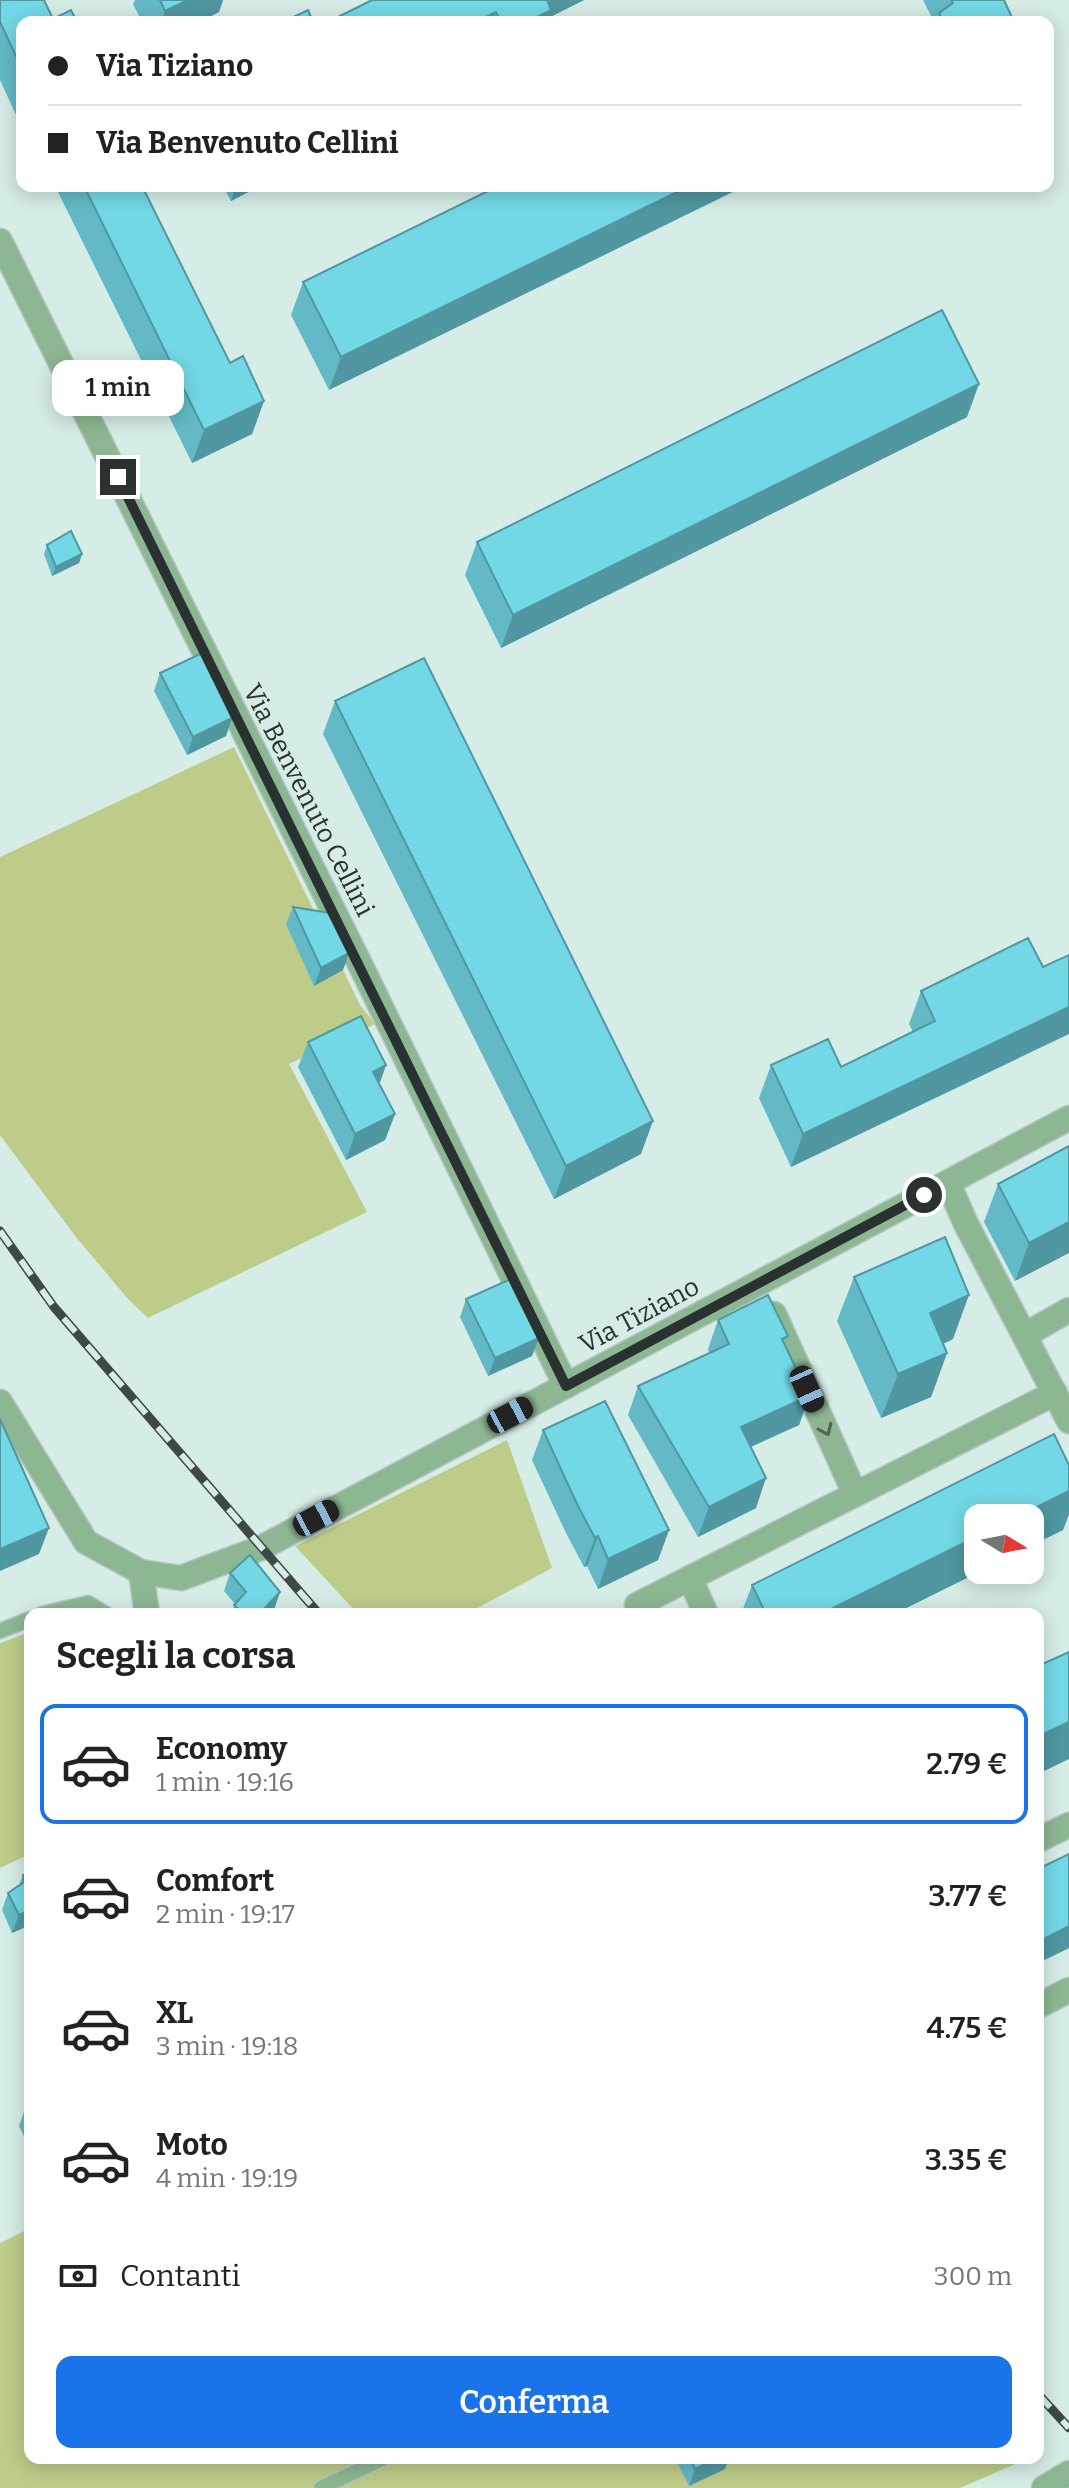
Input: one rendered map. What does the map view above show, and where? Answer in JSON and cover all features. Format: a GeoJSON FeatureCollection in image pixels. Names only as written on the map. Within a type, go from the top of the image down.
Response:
{"type":"FeatureCollection","features":[{"type":"Feature","properties":{"kind":"street","name":"Via Benvenuto Cellini"},"geometry":{"type":"LineString","coordinates":[[0,241],[566,1386]]}},
{"type":"Feature","properties":{"kind":"street","name":"Via Tiziano"},"geometry":{"type":"LineString","coordinates":[[141,1572],[181,1578],[261,1548],[1069,1118]]}},
{"type":"Feature","properties":{"kind":"street"},"geometry":{"type":"LineString","coordinates":[[948,1183],[966,1224],[1069,1421]]}},
{"type":"Feature","properties":{"kind":"street"},"geometry":{"type":"LineString","coordinates":[[759,1283],[855,1494]]}},
{"type":"Feature","properties":{"kind":"street"},"geometry":{"type":"LineString","coordinates":[[1025,1335],[1069,1310]]}},
{"type":"Feature","properties":{"kind":"street"},"geometry":{"type":"LineString","coordinates":[[638,1608],[637,1605],[1055,1393]]}},
{"type":"Feature","properties":{"kind":"street"},"geometry":{"type":"LineString","coordinates":[[0,1402],[86,1542],[141,1572],[146,1608]]}},
{"type":"Feature","properties":{"kind":"street"},"geometry":{"type":"LineString","coordinates":[[690,1578],[703,1608]]}},
{"type":"Feature","properties":{"kind":"street"},"geometry":{"type":"LineString","coordinates":[[1044,1837],[1069,1825]]}},
{"type":"Feature","properties":{"kind":"street"},"geometry":{"type":"LineString","coordinates":[[1044,2003],[1069,1990]]}},
{"type":"Feature","properties":{"kind":"street"},"geometry":{"type":"LineString","coordinates":[[1044,2488],[1069,2473]]}},
{"type":"Feature","properties":{"kind":"lane"},"geometry":{"type":"LineString","coordinates":[[67,1608],[88,1603],[96,1608]]}},
{"type":"Feature","properties":{"kind":"lane"},"geometry":{"type":"LineString","coordinates":[[0,1631],[24,1621]]}},
{"type":"Feature","properties":{"kind":"lane"},"geometry":{"type":"LineString","coordinates":[[349,2464],[351,2473]]}},
{"type":"Feature","properties":{"kind":"lane"},"geometry":{"type":"LineString","coordinates":[[321,2488],[371,2464]]}},
{"type":"Feature","properties":{"kind":"green space"},"geometry":{"type":"Polygon","coordinates":[[[234,747],[360,1005],[375,1024],[289,1064],[367,1212],[148,1318],[76,1237],[0,1135],[0,857],[234,747]]]}},
{"type":"Feature","properties":{"kind":"green space"},"geometry":{"type":"Polygon","coordinates":[[[507,1440],[552,1568],[477,1608],[352,1608],[295,1546],[507,1440]]]}},
{"type":"Feature","properties":{"kind":"green space"},"geometry":{"type":"Polygon","coordinates":[[[24,1634],[24,1857],[0,1868],[0,1643],[24,1634]]]}},
{"type":"Feature","properties":{"kind":"green space"},"geometry":{"type":"Polygon","coordinates":[[[24,2231],[24,2464],[1015,2464],[960,2488],[0,2488],[0,2243],[24,2231]]]}},
{"type":"Feature","properties":{"kind":"building"},"geometry":{"type":"Polygon","coordinates":[[[0,0],[44,0],[52,16],[16,16],[16,56],[0,22],[0,0]]]}},
{"type":"Feature","properties":{"kind":"building"},"geometry":{"type":"Polygon","coordinates":[[[160,0],[188,0],[165,11],[160,0]]]}},
{"type":"Feature","properties":{"kind":"building"},"geometry":{"type":"Polygon","coordinates":[[[372,0],[547,0],[551,10],[540,16],[498,16],[496,12],[488,16],[340,16],[372,0]]]}},
{"type":"Feature","properties":{"kind":"building"},"geometry":{"type":"Polygon","coordinates":[[[951,0],[1004,0],[1011,16],[940,16],[939,13],[953,3],[951,0]]]}},
{"type":"Feature","properties":{"kind":"building"},"geometry":{"type":"Polygon","coordinates":[[[71,10],[74,16],[59,16],[71,10]]]}},
{"type":"Feature","properties":{"kind":"building"},"geometry":{"type":"Polygon","coordinates":[[[308,10],[310,16],[296,16],[308,10]]]}},
{"type":"Feature","properties":{"kind":"building"},"geometry":{"type":"Polygon","coordinates":[[[87,192],[145,192],[230,363],[243,356],[264,401],[204,430],[87,192]]]}},
{"type":"Feature","properties":{"kind":"building"},"geometry":{"type":"Polygon","coordinates":[[[486,192],[677,192],[341,357],[303,282],[486,192]]]}},
{"type":"Feature","properties":{"kind":"building"},"geometry":{"type":"Polygon","coordinates":[[[942,310],[979,384],[513,615],[477,542],[942,310]]]}},
{"type":"Feature","properties":{"kind":"building"},"geometry":{"type":"Polygon","coordinates":[[[71,531],[82,554],[56,567],[47,545],[71,531]]]}},
{"type":"Feature","properties":{"kind":"building"},"geometry":{"type":"Polygon","coordinates":[[[202,653],[232,718],[193,737],[160,673],[202,653]]]}},
{"type":"Feature","properties":{"kind":"building"},"geometry":{"type":"Polygon","coordinates":[[[424,658],[653,1121],[566,1166],[335,701],[424,658]]]}},
{"type":"Feature","properties":{"kind":"building"},"geometry":{"type":"Polygon","coordinates":[[[293,907],[330,913],[349,953],[321,968],[293,907]]]}},
{"type":"Feature","properties":{"kind":"building"},"geometry":{"type":"Polygon","coordinates":[[[1028,938],[1043,967],[1069,955],[1069,1007],[803,1134],[771,1065],[828,1039],[841,1067],[935,1021],[921,991],[1028,938]]]}},
{"type":"Feature","properties":{"kind":"building"},"geometry":{"type":"Polygon","coordinates":[[[361,1016],[386,1065],[373,1072],[395,1114],[355,1134],[308,1042],[361,1016]]]}},
{"type":"Feature","properties":{"kind":"building"},"geometry":{"type":"Polygon","coordinates":[[[1069,1146],[1069,1222],[1029,1243],[998,1184],[1069,1146]]]}},
{"type":"Feature","properties":{"kind":"building"},"geometry":{"type":"Polygon","coordinates":[[[945,1237],[969,1295],[930,1313],[947,1353],[898,1374],[854,1277],[945,1237]]]}},
{"type":"Feature","properties":{"kind":"building"},"geometry":{"type":"Polygon","coordinates":[[[511,1279],[539,1338],[495,1358],[466,1299],[511,1279]]]}},
{"type":"Feature","properties":{"kind":"building"},"geometry":{"type":"Polygon","coordinates":[[[768,1295],[788,1336],[782,1339],[809,1396],[741,1427],[766,1478],[709,1507],[638,1386],[729,1344],[718,1320],[768,1295]]]}},
{"type":"Feature","properties":{"kind":"building"},"geometry":{"type":"Polygon","coordinates":[[[605,1401],[669,1530],[608,1559],[598,1536],[595,1538],[577,1504],[543,1430],[605,1401]]]}},
{"type":"Feature","properties":{"kind":"building"},"geometry":{"type":"Polygon","coordinates":[[[0,1419],[49,1528],[0,1549],[0,1419]]]}},
{"type":"Feature","properties":{"kind":"building"},"geometry":{"type":"Polygon","coordinates":[[[1054,1434],[1069,1465],[1069,1491],[1043,1504],[964,1504],[964,1543],[833,1608],[763,1608],[752,1585],[1054,1434]]]}},
{"type":"Feature","properties":{"kind":"building"},"geometry":{"type":"Polygon","coordinates":[[[250,1555],[280,1592],[265,1608],[237,1608],[234,1605],[246,1592],[230,1573],[250,1555]]]}},
{"type":"Feature","properties":{"kind":"building"},"geometry":{"type":"Polygon","coordinates":[[[1069,1652],[1069,1722],[1044,1734],[1044,1663],[1069,1652]]]}},
{"type":"Feature","properties":{"kind":"building"},"geometry":{"type":"Polygon","coordinates":[[[1069,1854],[1069,1926],[1044,1939],[1044,1866],[1069,1854]]]}},
{"type":"Feature","properties":{"kind":"building"},"geometry":{"type":"Polygon","coordinates":[[[24,1882],[24,1913],[19,1915],[8,1893],[24,1882]]]}},
{"type":"Feature","properties":{"kind":"railway"},"geometry":{"type":"LineString","coordinates":[[0,1231],[54,1307],[314,1608]]}},
{"type":"Feature","properties":{"kind":"railway"},"geometry":{"type":"LineString","coordinates":[[1044,2401],[1069,2428]]}},
{"type":"Feature","properties":{"kind":"route"},"geometry":{"type":"LineString","coordinates":[[118,477],[566,1386],[924,1195]]}}]}
